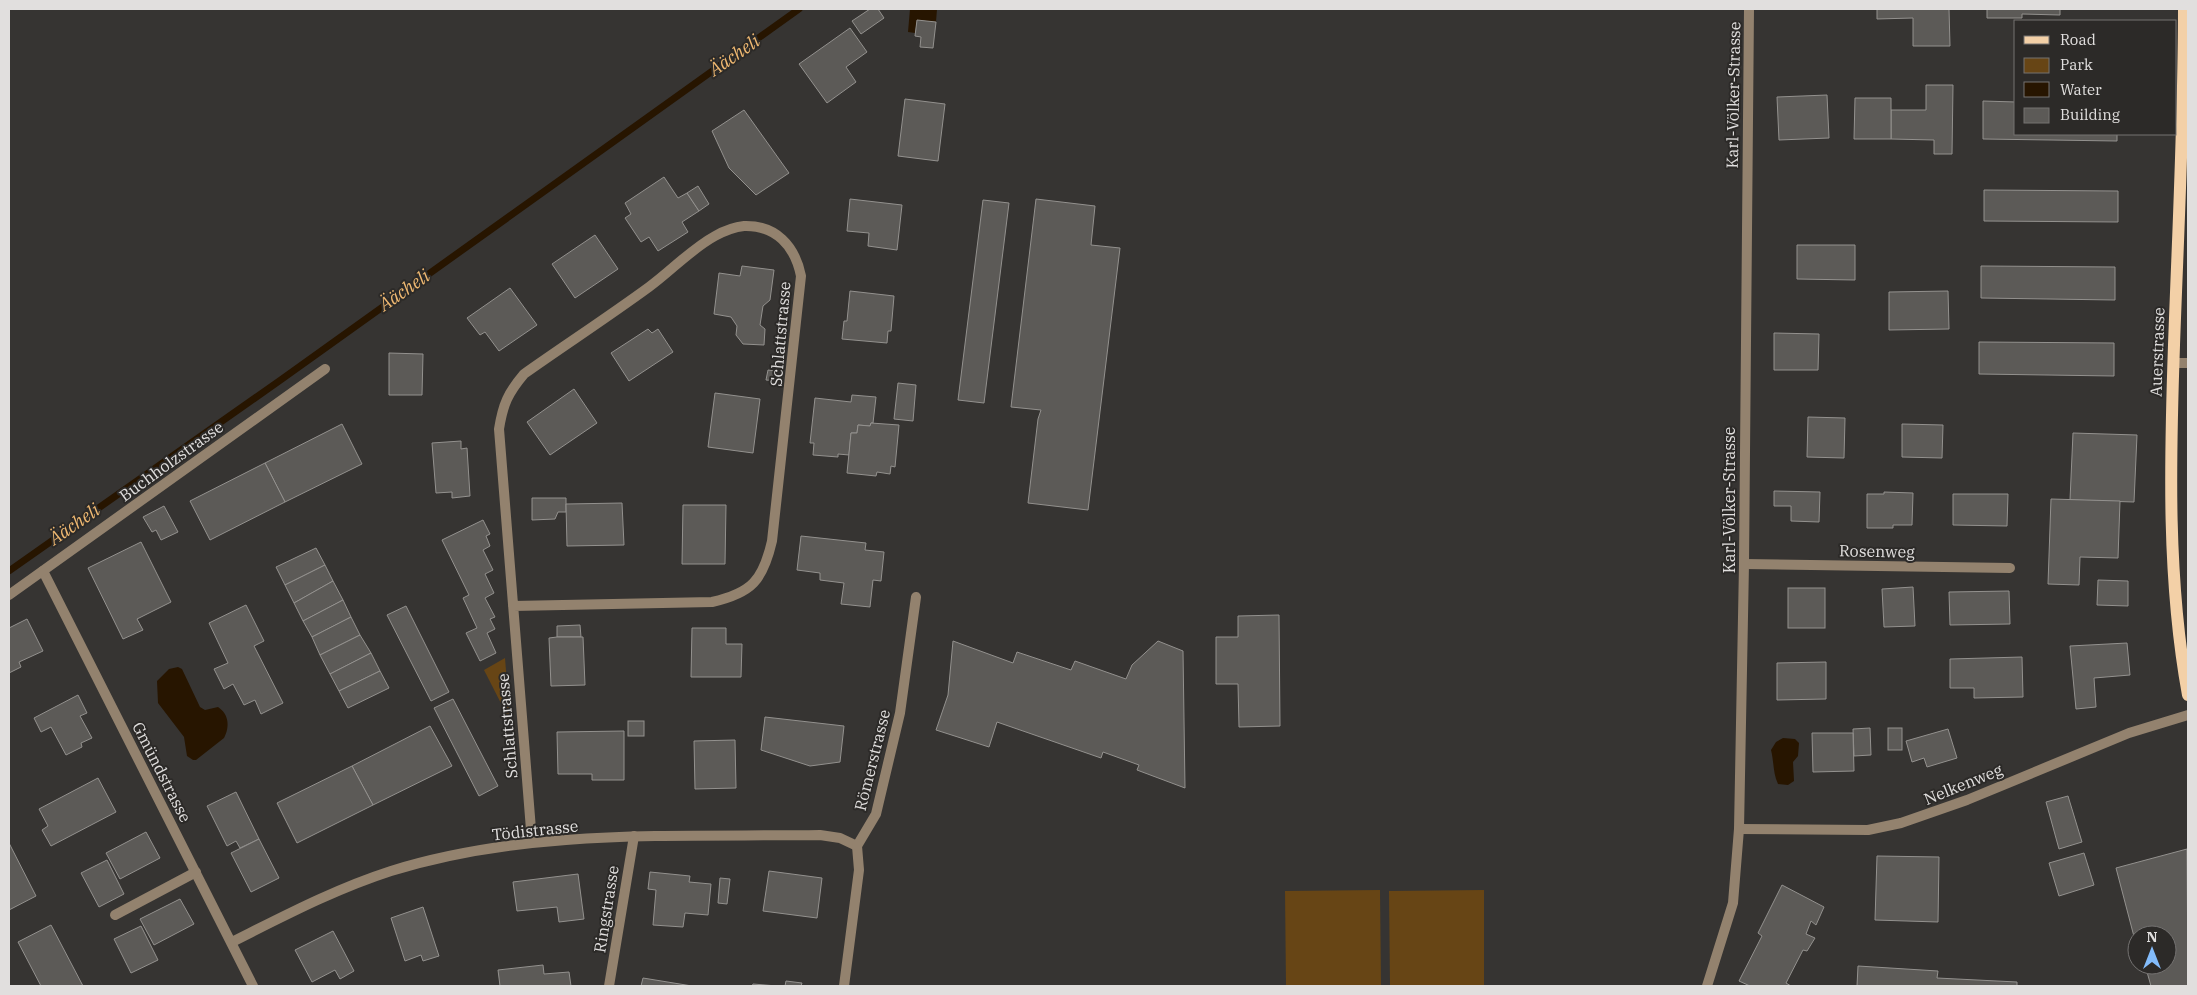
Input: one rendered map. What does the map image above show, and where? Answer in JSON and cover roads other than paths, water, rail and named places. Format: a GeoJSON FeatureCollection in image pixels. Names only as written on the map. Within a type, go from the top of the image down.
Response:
{"type":"FeatureCollection","features":[{"type":"Feature","properties":{"kind":"main road","name":"Auerstrasse"},"geometry":{"type":"LineString","coordinates":[[2184,9],[2184,103],[2173,363],[2171,481],[2175,592],[2180,653],[2188,695]]}},
{"type":"Feature","properties":{"kind":"street","name":"Karl-Völker-Strasse"},"geometry":{"type":"LineString","coordinates":[[1706,986],[1733,903],[1739,829],[1744,564],[1749,9]]}},
{"type":"Feature","properties":{"kind":"street","name":"Schlattstrasse"},"geometry":{"type":"LineString","coordinates":[[513,606],[712,602],[741,593],[756,581],[763,572],[772,541],[801,276],[798,260],[792,249],[779,236],[767,230],[744,226],[727,230],[713,237],[649,287],[524,374],[510,391],[502,407],[499,429],[513,606],[532,842]]}},
{"type":"Feature","properties":{"kind":"street"},"geometry":{"type":"LineString","coordinates":[[2173,363],[2188,363]]}},
{"type":"Feature","properties":{"kind":"street","name":"Buchholzstrasse"},"geometry":{"type":"LineString","coordinates":[[9,595],[325,369]]}},
{"type":"Feature","properties":{"kind":"street","name":"Rosenweg"},"geometry":{"type":"LineString","coordinates":[[1744,564],[2010,568]]}},
{"type":"Feature","properties":{"kind":"street","name":"Gmündstrasse"},"geometry":{"type":"LineString","coordinates":[[43,571],[254,986]]}},
{"type":"Feature","properties":{"kind":"street","name":"Römerstrasse"},"geometry":{"type":"LineString","coordinates":[[857,846],[876,814],[900,712],[916,597]]}},
{"type":"Feature","properties":{"kind":"street","name":"Nelkenweg"},"geometry":{"type":"LineString","coordinates":[[1739,829],[1868,830],[1901,823],[1967,800],[2129,732],[2188,715]]}},
{"type":"Feature","properties":{"kind":"street","name":"Tödistrasse"},"geometry":{"type":"LineString","coordinates":[[232,942],[336,891],[391,871],[449,856],[532,842],[634,836],[820,835],[840,838],[857,846]]}},
{"type":"Feature","properties":{"kind":"street","name":"Ringstrasse"},"geometry":{"type":"LineString","coordinates":[[609,986],[634,836]]}},
{"type":"Feature","properties":{"kind":"street"},"geometry":{"type":"LineString","coordinates":[[844,986],[859,870],[857,846]]}},
{"type":"Feature","properties":{"kind":"street"},"geometry":{"type":"LineString","coordinates":[[115,915],[196,872]]}},
{"type":"Feature","properties":{"kind":"water"},"geometry":{"type":"Polygon","coordinates":[[[910,9],[937,9],[936,22],[917,20],[915,33],[908,32],[910,9]]]}},
{"type":"Feature","properties":{"kind":"water"},"geometry":{"type":"Polygon","coordinates":[[[178,667],[182,669],[200,707],[205,710],[218,707],[224,713],[228,725],[224,738],[196,760],[187,756],[184,737],[158,703],[157,681],[169,669],[178,667]]]}},
{"type":"Feature","properties":{"kind":"water"},"geometry":{"type":"Polygon","coordinates":[[[1783,738],[1795,739],[1799,743],[1798,756],[1793,762],[1794,781],[1788,785],[1778,784],[1771,750],[1776,742],[1783,738]]]}},
{"type":"Feature","properties":{"kind":"waterway","name":"Äächeli"},"geometry":{"type":"LineString","coordinates":[[9,571],[282,379],[799,9]]}}]}
